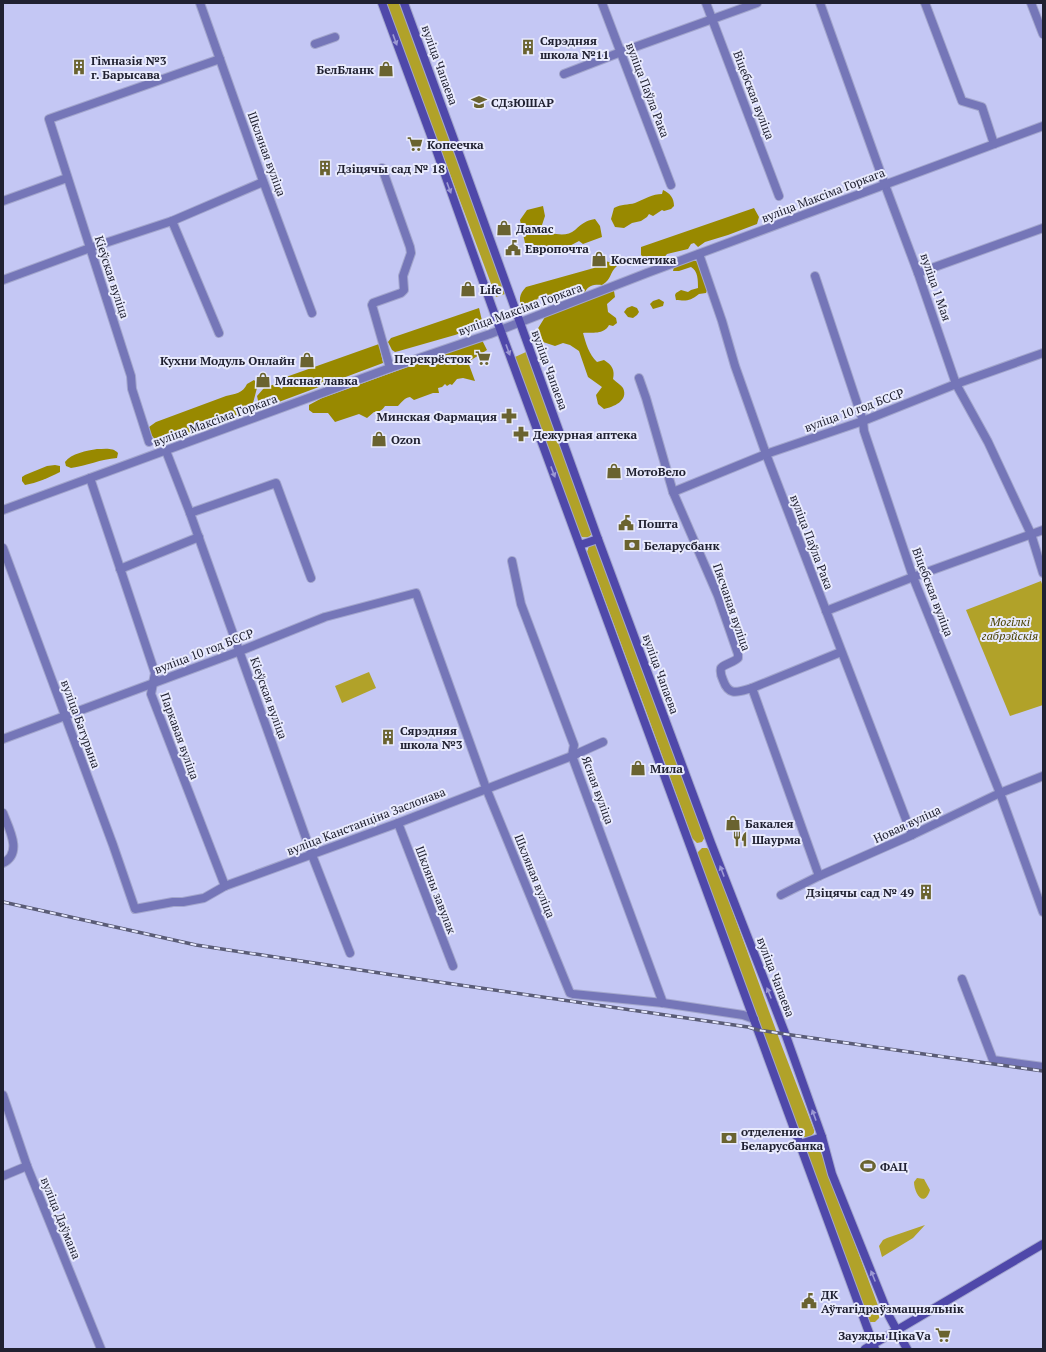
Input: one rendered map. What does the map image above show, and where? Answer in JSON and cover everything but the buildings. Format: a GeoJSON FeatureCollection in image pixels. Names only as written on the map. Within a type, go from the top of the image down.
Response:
{"type":"FeatureCollection","features":[{"type":"Feature","properties":{"kind":"main road"},"geometry":{"type":"LineString","coordinates":[[382,3],[874,1347]]}},
{"type":"Feature","properties":{"kind":"main road","name":"вуліца Чапаева"},"geometry":{"type":"LineString","coordinates":[[404,3],[598,539],[708,836],[785,1034],[822,1137],[832,1174],[889,1316],[907,1349]]}},
{"type":"Feature","properties":{"kind":"main road"},"geometry":{"type":"LineString","coordinates":[[580,545],[598,539]]}},
{"type":"Feature","properties":{"kind":"main road"},"geometry":{"type":"LineString","coordinates":[[800,1144],[822,1137]]}},
{"type":"Feature","properties":{"kind":"main road"},"geometry":{"type":"LineString","coordinates":[[865,1349],[874,1347],[896,1330],[1043,1244]]}},
{"type":"Feature","properties":{"kind":"street","name":"Шкляная вуліца"},"geometry":{"type":"LineString","coordinates":[[200,3],[263,182],[312,313]]}},
{"type":"Feature","properties":{"kind":"street","name":"вуліца Паўла Рака"},"geometry":{"type":"LineString","coordinates":[[602,3],[671,185]]}},
{"type":"Feature","properties":{"kind":"street","name":"Віцебская вуліца"},"geometry":{"type":"LineString","coordinates":[[706,3],[780,196]]}},
{"type":"Feature","properties":{"kind":"street"},"geometry":{"type":"LineString","coordinates":[[564,74],[757,3]]}},
{"type":"Feature","properties":{"kind":"street","name":"вуліца 1 Мая"},"geometry":{"type":"LineString","coordinates":[[820,3],[918,273],[956,384],[988,442],[1031,534],[1043,573]]}},
{"type":"Feature","properties":{"kind":"street"},"geometry":{"type":"LineString","coordinates":[[925,3],[962,101],[982,107],[994,144]]}},
{"type":"Feature","properties":{"kind":"street"},"geometry":{"type":"LineString","coordinates":[[1031,3],[1043,34]]}},
{"type":"Feature","properties":{"kind":"street"},"geometry":{"type":"LineString","coordinates":[[315,44],[335,37]]}},
{"type":"Feature","properties":{"kind":"street","name":"Кіеўская вуліца"},"geometry":{"type":"LineString","coordinates":[[149,442],[132,389],[131,376],[49,119],[220,60]]}},
{"type":"Feature","properties":{"kind":"street","name":"вуліца Максіма Горкага"},"geometry":{"type":"LineString","coordinates":[[3,510],[390,368],[520,323],[699,254],[1043,126]]}},
{"type":"Feature","properties":{"kind":"street"},"geometry":{"type":"LineString","coordinates":[[382,168],[411,253],[403,276],[404,290],[401,293],[373,303],[372,305],[390,368]]}},
{"type":"Feature","properties":{"kind":"street"},"geometry":{"type":"LineString","coordinates":[[3,201],[67,178]]}},
{"type":"Feature","properties":{"kind":"street"},"geometry":{"type":"LineString","coordinates":[[3,280],[90,248],[172,221],[263,182]]}},
{"type":"Feature","properties":{"kind":"street"},"geometry":{"type":"LineString","coordinates":[[172,221],[219,333]]}},
{"type":"Feature","properties":{"kind":"street"},"geometry":{"type":"LineString","coordinates":[[918,273],[1043,228]]}},
{"type":"Feature","properties":{"kind":"street","name":"вуліца Паўла Рака"},"geometry":{"type":"LineString","coordinates":[[699,254],[722,321],[735,366],[766,454],[912,835]]}},
{"type":"Feature","properties":{"kind":"street","name":"Віцебская вуліца"},"geometry":{"type":"LineString","coordinates":[[815,276],[863,421],[868,446],[913,577],[1000,793],[1043,912]]}},
{"type":"Feature","properties":{"kind":"street","name":"вуліца 10 год БССР"},"geometry":{"type":"LineString","coordinates":[[673,492],[766,454],[863,421],[956,384],[1043,353]]}},
{"type":"Feature","properties":{"kind":"street","name":"Пясчаная вуліца"},"geometry":{"type":"LineString","coordinates":[[639,378],[673,492],[718,596],[738,654],[738,658],[735,662],[724,665],[720,668],[720,673],[725,686],[730,691],[737,692],[752,688]]}},
{"type":"Feature","properties":{"kind":"street","name":"Кіеўская вуліца"},"geometry":{"type":"LineString","coordinates":[[166,451],[240,650],[312,855],[350,953]]}},
{"type":"Feature","properties":{"kind":"street","name":"Паркавая вуліца"},"geometry":{"type":"LineString","coordinates":[[90,478],[155,673],[150,694],[225,886]]}},
{"type":"Feature","properties":{"kind":"street"},"geometry":{"type":"LineString","coordinates":[[190,513],[276,483],[311,578]]}},
{"type":"Feature","properties":{"kind":"street"},"geometry":{"type":"LineString","coordinates":[[826,611],[913,577],[1043,530]]}},
{"type":"Feature","properties":{"kind":"street"},"geometry":{"type":"LineString","coordinates":[[120,568],[199,537]]}},
{"type":"Feature","properties":{"kind":"street","name":"вуліца Батурына"},"geometry":{"type":"LineString","coordinates":[[3,548],[113,844],[135,910]]}},
{"type":"Feature","properties":{"kind":"street","name":"Ясная вуліца"},"geometry":{"type":"LineString","coordinates":[[512,561],[521,604],[574,745],[572,756],[663,1004]]}},
{"type":"Feature","properties":{"kind":"street","name":"Шкляная вуліца"},"geometry":{"type":"LineString","coordinates":[[416,593],[486,788],[570,993],[743,1015],[754,1019]]}},
{"type":"Feature","properties":{"kind":"street","name":"вуліца 10 год БССР"},"geometry":{"type":"LineString","coordinates":[[3,739],[325,617],[416,593]]}},
{"type":"Feature","properties":{"kind":"street"},"geometry":{"type":"LineString","coordinates":[[819,876],[752,688],[841,652]]}},
{"type":"Feature","properties":{"kind":"street","name":"вуліца Канстанціна Заслонава"},"geometry":{"type":"LineString","coordinates":[[135,910],[204,898],[225,886],[398,823],[572,756],[603,742]]}},
{"type":"Feature","properties":{"kind":"street","name":"Новая вуліца"},"geometry":{"type":"LineString","coordinates":[[781,895],[1000,793],[1043,776]]}},
{"type":"Feature","properties":{"kind":"street"},"geometry":{"type":"LineString","coordinates":[[3,813],[14,848],[8,860],[3,863]]}},
{"type":"Feature","properties":{"kind":"street","name":"Шкляны завулак"},"geometry":{"type":"LineString","coordinates":[[398,823],[453,966]]}},
{"type":"Feature","properties":{"kind":"street"},"geometry":{"type":"LineString","coordinates":[[962,979],[993,1060],[1043,1067]]}},
{"type":"Feature","properties":{"kind":"street","name":"вуліца Даўмана"},"geometry":{"type":"LineString","coordinates":[[3,1095],[27,1166],[101,1349]]}},
{"type":"Feature","properties":{"kind":"street"},"geometry":{"type":"LineString","coordinates":[[3,1176],[27,1166]]}},
{"type":"Feature","properties":{"kind":"green space"},"geometry":{"type":"Polygon","coordinates":[[[386,3],[401,3],[508,293],[496,297],[386,3]]]}},
{"type":"Feature","properties":{"kind":"green space"},"geometry":{"type":"Polygon","coordinates":[[[526,352],[592,532],[588,537],[582,537],[579,534],[515,357],[526,352]]]}},
{"type":"Feature","properties":{"kind":"green space"},"geometry":{"type":"Polygon","coordinates":[[[594,544],[598,547],[705,837],[702,842],[697,843],[692,838],[587,552],[589,546],[594,544]]]}},
{"type":"Feature","properties":{"kind":"green space","name":"Могілкі габрэйскія"},"geometry":{"type":"Polygon","coordinates":[[[1041,581],[1043,587],[1043,705],[1010,716],[966,610],[1041,581]]]}},
{"type":"Feature","properties":{"kind":"green space"},"geometry":{"type":"Polygon","coordinates":[[[369,672],[376,688],[342,703],[335,686],[369,672]]]}},
{"type":"Feature","properties":{"kind":"green space"},"geometry":{"type":"Polygon","coordinates":[[[702,848],[707,848],[711,852],[814,1130],[814,1133],[810,1137],[803,1137],[800,1133],[698,857],[698,852],[702,848]]]}},
{"type":"Feature","properties":{"kind":"green space"},"geometry":{"type":"Polygon","coordinates":[[[812,1144],[818,1147],[822,1155],[880,1311],[879,1318],[875,1322],[869,1322],[857,1293],[807,1152],[808,1147],[812,1144]]]}},
{"type":"Feature","properties":{"kind":"green space"},"geometry":{"type":"Polygon","coordinates":[[[917,1178],[924,1179],[930,1190],[928,1196],[922,1199],[917,1194],[914,1186],[914,1182],[917,1178]]]}},
{"type":"Feature","properties":{"kind":"green space"},"geometry":{"type":"Polygon","coordinates":[[[925,1225],[913,1238],[882,1257],[879,1246],[883,1240],[925,1225]]]}},
{"type":"Feature","properties":{"kind":"shaded area"},"geometry":{"type":"Polygon","coordinates":[[[663,190],[670,194],[672,198],[674,206],[671,209],[664,211],[662,210],[653,216],[649,214],[641,221],[632,223],[624,228],[615,227],[611,219],[614,208],[662,194],[663,190]]]}},
{"type":"Feature","properties":{"kind":"shaded area"},"geometry":{"type":"Polygon","coordinates":[[[543,206],[545,216],[540,231],[567,234],[584,223],[595,219],[600,226],[602,237],[583,244],[579,241],[560,251],[552,251],[539,255],[532,253],[537,249],[533,244],[525,243],[520,220],[527,210],[543,206]]]}},
{"type":"Feature","properties":{"kind":"shaded area"},"geometry":{"type":"Polygon","coordinates":[[[754,208],[759,217],[757,224],[705,242],[698,247],[694,243],[691,244],[688,249],[667,254],[663,259],[648,262],[641,255],[641,247],[754,208]]]}},
{"type":"Feature","properties":{"kind":"shaded area"},"geometry":{"type":"Polygon","coordinates":[[[601,260],[613,263],[617,266],[602,285],[592,286],[585,292],[567,297],[562,296],[552,302],[545,303],[538,298],[532,307],[529,309],[523,309],[520,303],[520,298],[526,287],[594,268],[601,260]]]}},
{"type":"Feature","properties":{"kind":"shaded area"},"geometry":{"type":"Polygon","coordinates":[[[689,260],[697,261],[708,288],[706,293],[699,294],[691,299],[676,300],[676,293],[681,290],[688,292],[698,288],[696,273],[691,267],[679,271],[673,271],[674,267],[689,260]]]}},
{"type":"Feature","properties":{"kind":"shaded area"},"geometry":{"type":"Polygon","coordinates":[[[614,291],[615,297],[607,304],[608,312],[616,318],[617,323],[613,326],[609,325],[601,332],[583,333],[592,356],[597,362],[604,360],[611,366],[614,373],[613,379],[623,388],[624,396],[622,400],[612,407],[604,409],[598,404],[596,395],[602,387],[588,377],[579,351],[570,345],[563,343],[555,346],[543,342],[537,330],[545,317],[586,299],[591,299],[614,291]]]}},
{"type":"Feature","properties":{"kind":"shaded area"},"geometry":{"type":"Polygon","coordinates":[[[659,299],[664,302],[663,306],[653,309],[650,304],[659,299]]]}},
{"type":"Feature","properties":{"kind":"shaded area"},"geometry":{"type":"Polygon","coordinates":[[[632,306],[637,308],[639,312],[633,318],[628,317],[624,312],[627,308],[632,306]]]}},
{"type":"Feature","properties":{"kind":"shaded area"},"geometry":{"type":"Polygon","coordinates":[[[479,308],[483,325],[455,335],[395,352],[392,350],[388,342],[391,338],[479,308]]]}},
{"type":"Feature","properties":{"kind":"shaded area"},"geometry":{"type":"Polygon","coordinates":[[[482,340],[487,350],[468,362],[475,381],[463,378],[457,379],[452,385],[450,384],[447,386],[445,384],[438,388],[439,393],[433,393],[414,400],[410,397],[403,400],[398,406],[385,406],[367,418],[359,414],[335,422],[328,413],[313,413],[309,410],[309,405],[322,398],[482,340]]]}},
{"type":"Feature","properties":{"kind":"shaded area"},"geometry":{"type":"Polygon","coordinates":[[[379,344],[383,363],[260,409],[257,396],[264,388],[275,384],[282,389],[286,377],[379,344]]]}},
{"type":"Feature","properties":{"kind":"shaded area"},"geometry":{"type":"Polygon","coordinates":[[[254,380],[258,384],[251,411],[225,420],[209,430],[195,429],[191,431],[190,434],[184,433],[183,437],[174,440],[171,439],[165,443],[156,439],[150,433],[149,427],[156,422],[238,393],[247,384],[254,380]]]}},
{"type":"Feature","properties":{"kind":"shaded area"},"geometry":{"type":"Polygon","coordinates":[[[97,449],[114,450],[118,453],[117,458],[71,468],[66,466],[65,462],[71,456],[97,449]]]}},
{"type":"Feature","properties":{"kind":"shaded area"},"geometry":{"type":"Polygon","coordinates":[[[47,466],[60,466],[60,472],[42,480],[25,485],[22,481],[22,477],[25,475],[47,466]]]}},
{"type":"Feature","properties":{"kind":"railway"},"geometry":{"type":"LineString","coordinates":[[3,902],[196,945],[748,1027],[798,1036],[1043,1071]]}},
{"type":"Feature","properties":{"kind":"place","name":"Сярэдняя школа №11"},"geometry":{"type":"Point","coordinates":[528,47]}},
{"type":"Feature","properties":{"kind":"place","name":"Гімназія №3 г. Барысава"},"geometry":{"type":"Point","coordinates":[79,67]}},
{"type":"Feature","properties":{"kind":"place","name":"БелБланк"},"geometry":{"type":"Point","coordinates":[386,69]}},
{"type":"Feature","properties":{"kind":"place","name":"СДзЮШАР"},"geometry":{"type":"Point","coordinates":[479,102]}},
{"type":"Feature","properties":{"kind":"place","name":"Копеечка"},"geometry":{"type":"Point","coordinates":[415,144]}},
{"type":"Feature","properties":{"kind":"place","name":"Дзіцячы сад № 18"},"geometry":{"type":"Point","coordinates":[325,168]}},
{"type":"Feature","properties":{"kind":"place","name":"Дамас"},"geometry":{"type":"Point","coordinates":[504,228]}},
{"type":"Feature","properties":{"kind":"place","name":"Европочта"},"geometry":{"type":"Point","coordinates":[513,248]}},
{"type":"Feature","properties":{"kind":"place","name":"Косметика"},"geometry":{"type":"Point","coordinates":[599,259]}},
{"type":"Feature","properties":{"kind":"place","name":"Life"},"geometry":{"type":"Point","coordinates":[468,289]}},
{"type":"Feature","properties":{"kind":"place","name":"Перекрёсток"},"geometry":{"type":"Point","coordinates":[483,358]}},
{"type":"Feature","properties":{"kind":"place","name":"Кухни Модуль Онлайн"},"geometry":{"type":"Point","coordinates":[307,360]}},
{"type":"Feature","properties":{"kind":"place","name":"Мясная лавка"},"geometry":{"type":"Point","coordinates":[263,380]}},
{"type":"Feature","properties":{"kind":"place","name":"Минская Фармация"},"geometry":{"type":"Point","coordinates":[509,416]}},
{"type":"Feature","properties":{"kind":"place","name":"Дежурная аптека"},"geometry":{"type":"Point","coordinates":[521,434]}},
{"type":"Feature","properties":{"kind":"place","name":"Ozon"},"geometry":{"type":"Point","coordinates":[379,439]}},
{"type":"Feature","properties":{"kind":"place","name":"МотоВело"},"geometry":{"type":"Point","coordinates":[614,471]}},
{"type":"Feature","properties":{"kind":"place","name":"Пошта"},"geometry":{"type":"Point","coordinates":[626,523]}},
{"type":"Feature","properties":{"kind":"place","name":"Беларусбанк"},"geometry":{"type":"Point","coordinates":[632,545]}},
{"type":"Feature","properties":{"kind":"place","name":"Сярэдняя школа №3"},"geometry":{"type":"Point","coordinates":[388,737]}},
{"type":"Feature","properties":{"kind":"place","name":"Мила"},"geometry":{"type":"Point","coordinates":[638,768]}},
{"type":"Feature","properties":{"kind":"place","name":"Бакалея"},"geometry":{"type":"Point","coordinates":[733,823]}},
{"type":"Feature","properties":{"kind":"place","name":"Шаурма"},"geometry":{"type":"Point","coordinates":[740,839]}},
{"type":"Feature","properties":{"kind":"place","name":"Дзіцячы сад № 49"},"geometry":{"type":"Point","coordinates":[926,892]}},
{"type":"Feature","properties":{"kind":"place","name":"отделение Беларусбанка"},"geometry":{"type":"Point","coordinates":[729,1138]}},
{"type":"Feature","properties":{"kind":"place","name":"ФАЦ"},"geometry":{"type":"Point","coordinates":[868,1166]}},
{"type":"Feature","properties":{"kind":"place","name":"ДК Аўтагідраўзмацняльнік"},"geometry":{"type":"Point","coordinates":[809,1301]}},
{"type":"Feature","properties":{"kind":"place","name":"Заужды ЦікаVа"},"geometry":{"type":"Point","coordinates":[943,1335]}}]}
